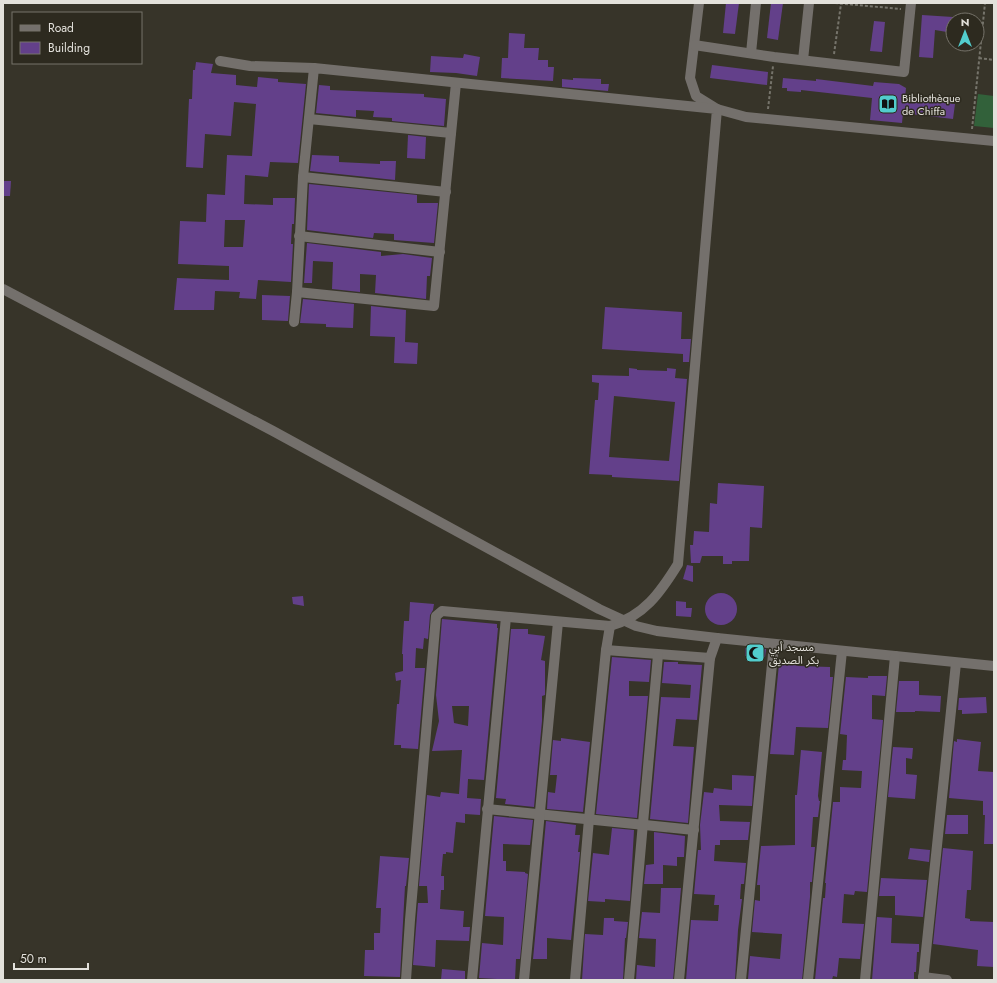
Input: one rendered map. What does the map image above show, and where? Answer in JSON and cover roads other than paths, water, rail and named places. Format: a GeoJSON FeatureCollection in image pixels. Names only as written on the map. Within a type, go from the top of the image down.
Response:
{"type":"FeatureCollection","features":[{"type":"Feature","properties":{"kind":"street"},"geometry":{"type":"LineString","coordinates":[[699,3],[690,78],[696,96],[717,109]]}},
{"type":"Feature","properties":{"kind":"street"},"geometry":{"type":"LineString","coordinates":[[751,53],[756,3]]}},
{"type":"Feature","properties":{"kind":"street"},"geometry":{"type":"LineString","coordinates":[[803,60],[810,3]]}},
{"type":"Feature","properties":{"kind":"street"},"geometry":{"type":"LineString","coordinates":[[694,45],[774,57],[904,72],[911,7]]}},
{"type":"Feature","properties":{"kind":"street"},"geometry":{"type":"LineString","coordinates":[[220,61],[250,66],[314,68],[717,109],[746,117],[994,141]]}},
{"type":"Feature","properties":{"kind":"street"},"geometry":{"type":"LineString","coordinates":[[294,322],[303,177],[314,68]]}},
{"type":"Feature","properties":{"kind":"street"},"geometry":{"type":"LineString","coordinates":[[297,292],[434,306],[456,83]]}},
{"type":"Feature","properties":{"kind":"street"},"geometry":{"type":"LineString","coordinates":[[406,980],[436,616],[442,611],[610,626],[625,622],[650,603],[666,584],[678,564],[717,109]]}},
{"type":"Feature","properties":{"kind":"street"},"geometry":{"type":"LineString","coordinates":[[308,119],[451,133]]}},
{"type":"Feature","properties":{"kind":"street"},"geometry":{"type":"LineString","coordinates":[[303,177],[446,192]]}},
{"type":"Feature","properties":{"kind":"street"},"geometry":{"type":"LineString","coordinates":[[299,236],[440,252]]}},
{"type":"Feature","properties":{"kind":"street"},"geometry":{"type":"LineString","coordinates":[[3,289],[273,431],[625,622],[657,631],[994,666]]}},
{"type":"Feature","properties":{"kind":"street"},"geometry":{"type":"LineString","coordinates":[[472,980],[506,617]]}},
{"type":"Feature","properties":{"kind":"street"},"geometry":{"type":"LineString","coordinates":[[524,980],[558,622]]}},
{"type":"Feature","properties":{"kind":"street"},"geometry":{"type":"LineString","coordinates":[[575,980],[589,819],[606,650],[610,626]]}},
{"type":"Feature","properties":{"kind":"street"},"geometry":{"type":"LineString","coordinates":[[679,980],[710,658],[717,638]]}},
{"type":"Feature","properties":{"kind":"street"},"geometry":{"type":"LineString","coordinates":[[741,980],[774,644]]}},
{"type":"Feature","properties":{"kind":"street"},"geometry":{"type":"LineString","coordinates":[[606,650],[710,658]]}},
{"type":"Feature","properties":{"kind":"street"},"geometry":{"type":"LineString","coordinates":[[808,980],[842,651]]}},
{"type":"Feature","properties":{"kind":"street"},"geometry":{"type":"LineString","coordinates":[[629,980],[658,655]]}},
{"type":"Feature","properties":{"kind":"street"},"geometry":{"type":"LineString","coordinates":[[865,980],[895,656]]}},
{"type":"Feature","properties":{"kind":"street"},"geometry":{"type":"LineString","coordinates":[[941,980],[923,978],[956,663]]}},
{"type":"Feature","properties":{"kind":"street"},"geometry":{"type":"LineString","coordinates":[[488,809],[694,830]]}},
{"type":"Feature","properties":{"kind":"place","name":"Bibliothèque de Chiffa"},"geometry":{"type":"Point","coordinates":[888,104]}},
{"type":"Feature","properties":{"kind":"place","name":"مسجد أبي بكر الصديق"},"geometry":{"type":"Point","coordinates":[755,653]}}]}
